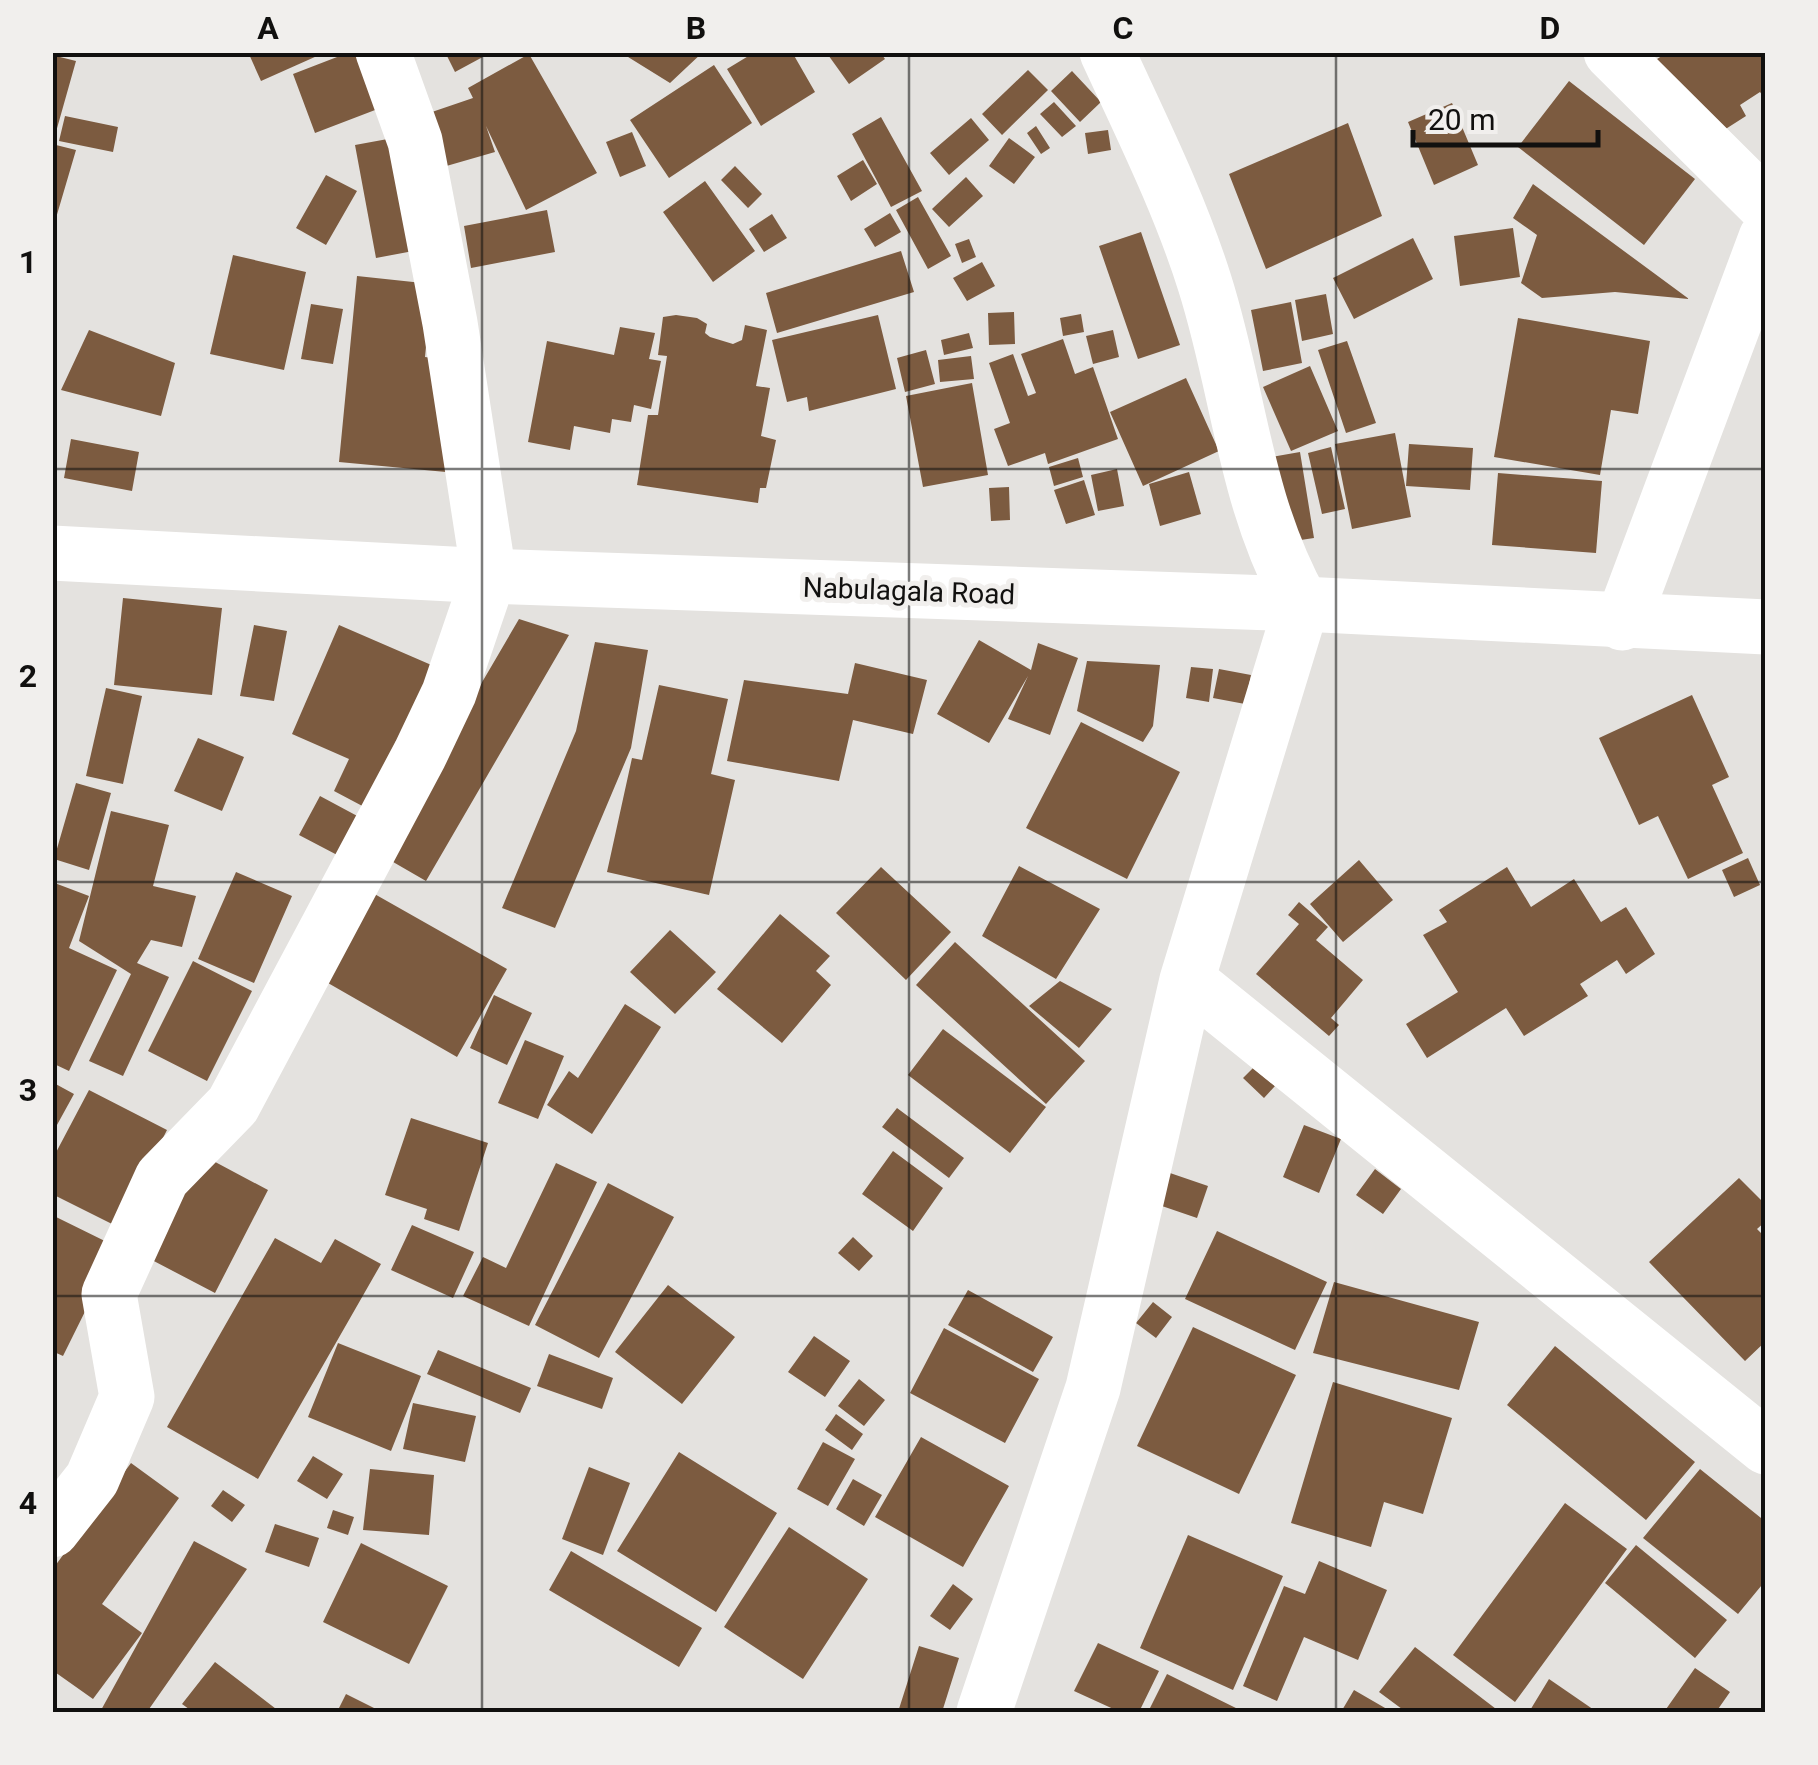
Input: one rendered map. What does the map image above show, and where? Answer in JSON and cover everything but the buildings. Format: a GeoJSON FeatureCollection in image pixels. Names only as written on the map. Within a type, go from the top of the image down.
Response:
{"type":"FeatureCollection","features":[{"type":"Feature","properties":{"kind":"street"},"geometry":{"type":"LineString","coordinates":[[52,1530],[92,1479],[127,1398],[109,1294],[124,1260],[162,1178],[233,1105],[420,754],[449,693],[490,576],[450,323],[415,140],[384,52]]}},
{"type":"Feature","properties":{"kind":"street"},"geometry":{"type":"LineString","coordinates":[[984,1712],[1093,1388],[1187,980],[1302,604],[1274,554],[1256,498],[1206,286],[1167,181],[1107,52]]}},
{"type":"Feature","properties":{"kind":"street"},"geometry":{"type":"LineString","coordinates":[[1611,52],[1766,206]]}},
{"type":"Feature","properties":{"kind":"street"},"geometry":{"type":"LineString","coordinates":[[1622,622],[1766,238]]}},
{"type":"Feature","properties":{"kind":"street","name":"Nabulagala Road"},"geometry":{"type":"LineString","coordinates":[[52,554],[490,576],[1302,604],[1766,627]]}},
{"type":"Feature","properties":{"kind":"street"},"geometry":{"type":"LineString","coordinates":[[1187,980],[1766,1448]]}}]}
